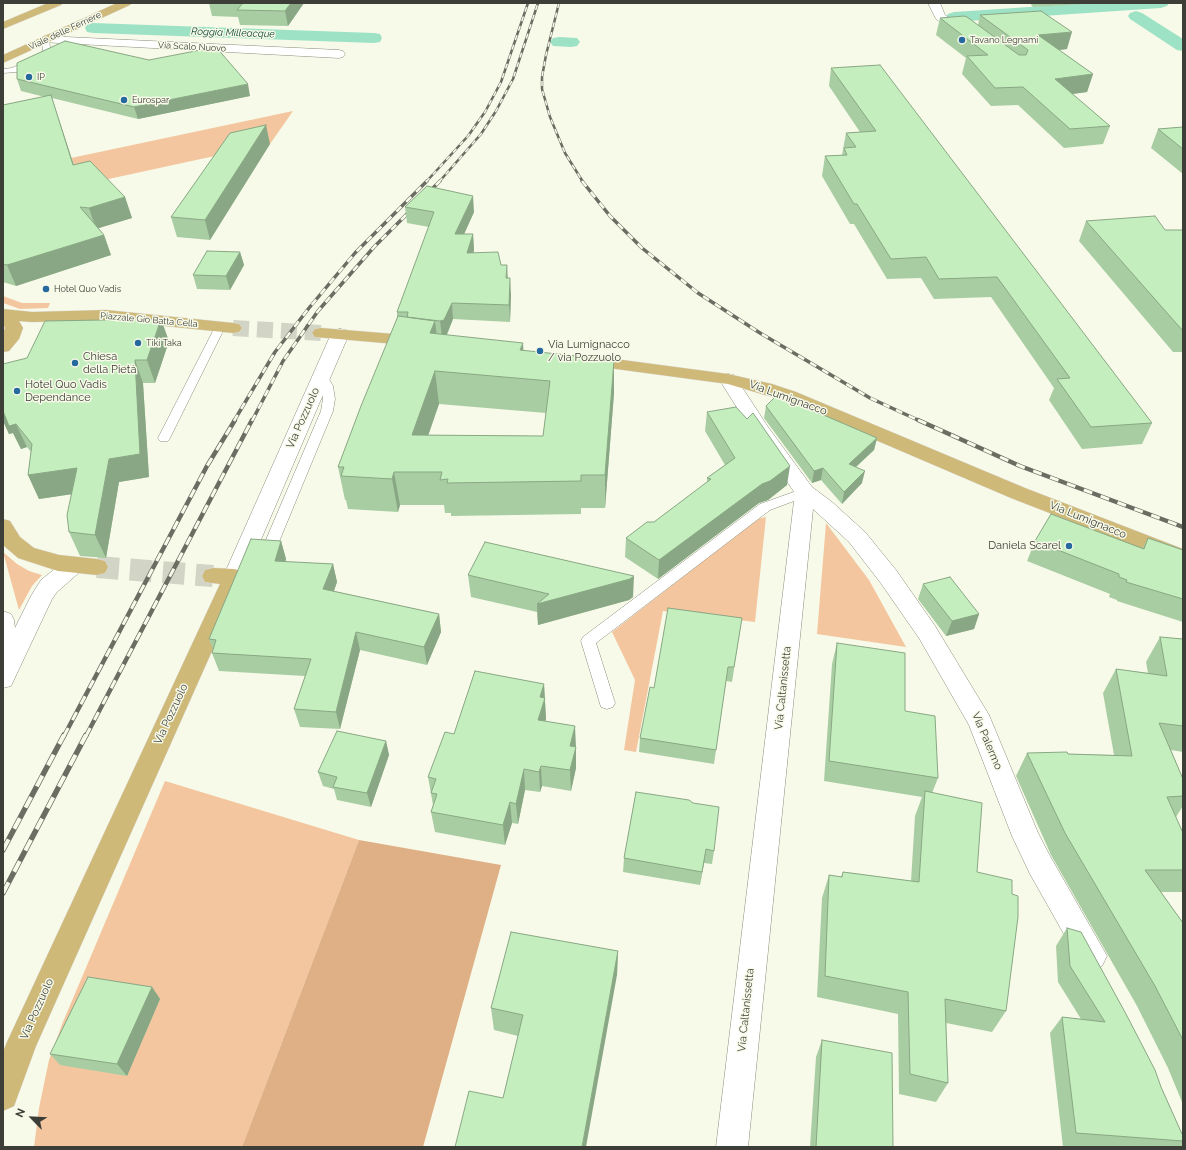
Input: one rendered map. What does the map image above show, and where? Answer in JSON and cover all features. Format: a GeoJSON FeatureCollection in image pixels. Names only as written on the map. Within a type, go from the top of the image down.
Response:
{"type":"FeatureCollection","features":[{"type":"Feature","properties":{"kind":"main road"},"geometry":{"type":"LineString","coordinates":[[3,26],[57,3]]}},
{"type":"Feature","properties":{"kind":"main road","name":"Viale delle Ferriere"},"geometry":{"type":"LineString","coordinates":[[3,59],[126,3]]}},
{"type":"Feature","properties":{"kind":"main road","name":"Piazzale Gio Batta Cella"},"geometry":{"type":"LineString","coordinates":[[4,314],[32,317],[106,315],[226,328]]}},
{"type":"Feature","properties":{"kind":"main road","name":"Piazzale Gio Batta Cella"},"geometry":{"type":"LineString","coordinates":[[3,346],[10,339],[14,328],[10,319],[4,314]]}},
{"type":"Feature","properties":{"kind":"main road"},"geometry":{"type":"LineString","coordinates":[[320,333],[431,343]]}},
{"type":"Feature","properties":{"kind":"main road","name":"Via Lumignacco"},"geometry":{"type":"LineString","coordinates":[[568,358],[728,379],[765,388],[789,396],[1018,492],[1183,557]]}},
{"type":"Feature","properties":{"kind":"main road"},"geometry":{"type":"LineString","coordinates":[[3,526],[12,542],[26,552],[41,559],[74,565],[97,567]]}},
{"type":"Feature","properties":{"kind":"main road","name":"Via Pozzuolo"},"geometry":{"type":"LineString","coordinates":[[3,1095],[22,1042],[223,577]]}},
{"type":"Feature","properties":{"kind":"street"},"geometry":{"type":"LineString","coordinates":[[934,3],[940,17],[952,24]]}},
{"type":"Feature","properties":{"kind":"street","name":"Via Scalo Nuovo"},"geometry":{"type":"LineString","coordinates":[[45,40],[339,54]]}},
{"type":"Feature","properties":{"kind":"street","name":"Via Pozzuolo"},"geometry":{"type":"LineString","coordinates":[[223,577],[322,376],[340,334]]}},
{"type":"Feature","properties":{"kind":"street","name":"Via Palermo"},"geometry":{"type":"LineString","coordinates":[[728,379],[761,431],[805,492],[842,522],[862,543],[888,576],[927,632],[957,680],[980,722],[1012,803],[1040,865],[1104,977]]}},
{"type":"Feature","properties":{"kind":"street","name":"Via Caltanissetta"},"geometry":{"type":"LineString","coordinates":[[732,1147],[805,492]]}},
{"type":"Feature","properties":{"kind":"street"},"geometry":{"type":"LineString","coordinates":[[3,679],[42,596],[49,586],[74,565]]}},
{"type":"Feature","properties":{"kind":"street"},"geometry":{"type":"LineString","coordinates":[[3,620],[3,656]]}},
{"type":"Feature","properties":{"kind":"lane"},"geometry":{"type":"LineString","coordinates":[[3,71],[14,70],[47,54],[45,40]]}},
{"type":"Feature","properties":{"kind":"lane","name":"Piazzale Gio Batta Cella"},"geometry":{"type":"LineString","coordinates":[[164,438],[226,328]]}},
{"type":"Feature","properties":{"kind":"lane"},"geometry":{"type":"LineString","coordinates":[[270,549],[327,411],[329,399],[327,386],[322,376]]}},
{"type":"Feature","properties":{"kind":"lane"},"geometry":{"type":"LineString","coordinates":[[607,703],[588,641],[765,507],[805,492]]}},
{"type":"Feature","properties":{"kind":"shaded area"},"geometry":{"type":"Polygon","coordinates":[[[293,111],[270,144],[44,193],[74,165],[71,158],[293,111]]]}},
{"type":"Feature","properties":{"kind":"shaded area"},"geometry":{"type":"Polygon","coordinates":[[[3,296],[22,303],[50,303],[48,308],[20,309],[3,303],[3,296]]]}},
{"type":"Feature","properties":{"kind":"shaded area"},"geometry":{"type":"Polygon","coordinates":[[[766,517],[755,622],[663,611],[636,752],[624,750],[635,680],[612,632],[757,519],[766,517]]]}},
{"type":"Feature","properties":{"kind":"shaded area"},"geometry":{"type":"Polygon","coordinates":[[[826,523],[869,580],[906,647],[817,634],[826,523]]]}},
{"type":"Feature","properties":{"kind":"shaded area"},"geometry":{"type":"Polygon","coordinates":[[[3,552],[17,564],[29,571],[42,575],[32,586],[19,610],[3,552]]]}},
{"type":"Feature","properties":{"kind":"shaded area"},"geometry":{"type":"Polygon","coordinates":[[[165,781],[359,840],[242,1147],[34,1147],[39,1108],[49,1060],[63,1022],[165,781]]]}},
{"type":"Feature","properties":{"kind":"shaded area"},"geometry":{"type":"Polygon","coordinates":[[[359,840],[501,865],[423,1147],[242,1147],[359,840]]]}},
{"type":"Feature","properties":{"kind":"building"},"geometry":{"type":"Polygon","coordinates":[[[243,3],[291,3],[285,11],[237,10],[243,3]]]}},
{"type":"Feature","properties":{"kind":"building"},"geometry":{"type":"Polygon","coordinates":[[[1041,11],[1072,32],[1038,35],[1093,74],[1055,79],[1110,126],[1070,129],[1023,87],[995,88],[967,56],[988,55],[940,18],[967,17],[1019,55],[1026,55],[1028,50],[980,15],[1041,11]]]}},
{"type":"Feature","properties":{"kind":"building"},"geometry":{"type":"Polygon","coordinates":[[[65,41],[149,60],[216,47],[248,84],[134,107],[17,79],[17,63],[65,41]]]}},
{"type":"Feature","properties":{"kind":"building"},"geometry":{"type":"Polygon","coordinates":[[[880,65],[1152,423],[1091,427],[1057,379],[1070,378],[997,277],[939,279],[926,257],[891,259],[857,204],[854,204],[825,156],[847,155],[844,148],[856,147],[846,133],[876,131],[831,68],[880,65]]]}},
{"type":"Feature","properties":{"kind":"building"},"geometry":{"type":"Polygon","coordinates":[[[51,95],[73,165],[90,161],[125,197],[89,208],[80,207],[104,235],[7,265],[3,264],[3,105],[51,95]]]}},
{"type":"Feature","properties":{"kind":"building"},"geometry":{"type":"Polygon","coordinates":[[[266,125],[205,220],[171,217],[230,133],[266,125]]]}},
{"type":"Feature","properties":{"kind":"building"},"geometry":{"type":"Polygon","coordinates":[[[1183,127],[1183,149],[1158,129],[1183,127]]]}},
{"type":"Feature","properties":{"kind":"building"},"geometry":{"type":"Polygon","coordinates":[[[427,186],[473,196],[455,234],[473,234],[467,253],[498,252],[501,265],[507,265],[506,278],[510,278],[509,305],[452,303],[444,320],[440,321],[407,317],[408,312],[397,312],[434,212],[405,207],[427,186]]]}},
{"type":"Feature","properties":{"kind":"building"},"geometry":{"type":"Polygon","coordinates":[[[1155,216],[1165,230],[1183,230],[1183,331],[1086,221],[1155,216]]]}},
{"type":"Feature","properties":{"kind":"building"},"geometry":{"type":"Polygon","coordinates":[[[207,251],[240,252],[226,276],[193,275],[207,251]]]}},
{"type":"Feature","properties":{"kind":"building"},"geometry":{"type":"Polygon","coordinates":[[[398,316],[435,321],[430,333],[523,343],[520,350],[614,360],[605,475],[581,475],[581,481],[447,483],[448,479],[440,480],[442,472],[394,472],[392,479],[341,476],[344,467],[338,467],[398,316]],[[435,371],[412,435],[543,436],[550,381],[435,371]]]}},
{"type":"Feature","properties":{"kind":"building"},"geometry":{"type":"Polygon","coordinates":[[[161,319],[147,360],[135,360],[140,454],[109,459],[95,535],[69,532],[67,515],[77,468],[28,475],[32,444],[16,424],[9,426],[3,411],[3,364],[27,358],[45,321],[161,319]]]}},
{"type":"Feature","properties":{"kind":"building"},"geometry":{"type":"Polygon","coordinates":[[[777,395],[877,438],[849,464],[865,471],[844,492],[823,468],[814,471],[766,406],[777,395]]]}},
{"type":"Feature","properties":{"kind":"building"},"geometry":{"type":"Polygon","coordinates":[[[736,407],[747,419],[753,413],[790,466],[770,481],[762,484],[659,560],[626,538],[647,522],[654,522],[711,479],[707,478],[735,458],[707,412],[736,407]]]}},
{"type":"Feature","properties":{"kind":"building"},"geometry":{"type":"Polygon","coordinates":[[[1051,514],[1144,549],[1148,538],[1183,550],[1183,599],[1126,582],[1127,580],[1119,577],[1119,574],[1035,541],[1051,514]]]}},
{"type":"Feature","properties":{"kind":"building"},"geometry":{"type":"Polygon","coordinates":[[[251,539],[281,541],[275,561],[333,564],[323,589],[439,614],[424,647],[356,632],[336,712],[294,709],[311,659],[212,653],[216,640],[209,639],[251,539]]]}},
{"type":"Feature","properties":{"kind":"building"},"geometry":{"type":"Polygon","coordinates":[[[485,542],[634,576],[630,579],[537,604],[549,594],[468,575],[485,542]]]}},
{"type":"Feature","properties":{"kind":"building"},"geometry":{"type":"Polygon","coordinates":[[[950,577],[979,614],[952,621],[923,584],[950,577]]]}},
{"type":"Feature","properties":{"kind":"building"},"geometry":{"type":"Polygon","coordinates":[[[668,608],[742,618],[734,667],[728,667],[716,750],[640,738],[650,687],[654,688],[668,608]]]}},
{"type":"Feature","properties":{"kind":"building"},"geometry":{"type":"Polygon","coordinates":[[[1160,637],[1183,639],[1183,726],[1159,723],[1183,779],[1183,796],[1167,797],[1183,833],[1183,870],[1145,870],[1183,923],[1183,1040],[1155,986],[1065,833],[1027,753],[1067,752],[1068,754],[1132,756],[1116,669],[1167,676],[1160,637]]]}},
{"type":"Feature","properties":{"kind":"building"},"geometry":{"type":"Polygon","coordinates":[[[837,643],[905,653],[905,711],[935,716],[938,778],[829,761],[837,643]]]}},
{"type":"Feature","properties":{"kind":"building"},"geometry":{"type":"Polygon","coordinates":[[[475,671],[544,684],[540,697],[545,698],[538,720],[575,726],[570,746],[576,747],[570,770],[541,766],[539,772],[524,769],[516,804],[510,802],[503,825],[431,812],[437,794],[431,793],[436,779],[428,777],[445,732],[454,734],[475,671]]]}},
{"type":"Feature","properties":{"kind":"building"},"geometry":{"type":"Polygon","coordinates":[[[337,731],[386,741],[367,793],[333,787],[337,777],[318,772],[337,731]]]}},
{"type":"Feature","properties":{"kind":"building"},"geometry":{"type":"Polygon","coordinates":[[[925,791],[982,803],[977,872],[1012,880],[1012,894],[1018,896],[1018,917],[1006,1011],[945,999],[948,1083],[910,1074],[908,992],[825,976],[829,875],[842,877],[843,872],[919,882],[925,791]]]}},
{"type":"Feature","properties":{"kind":"building"},"geometry":{"type":"Polygon","coordinates":[[[636,792],[689,800],[693,803],[719,807],[714,851],[706,849],[702,872],[624,858],[636,792]]]}},
{"type":"Feature","properties":{"kind":"building"},"geometry":{"type":"Polygon","coordinates":[[[1067,928],[1081,932],[1126,1014],[1155,1070],[1161,1087],[1183,1134],[1183,1141],[1076,1133],[1062,1017],[1105,1022],[1070,966],[1067,928]]]}},
{"type":"Feature","properties":{"kind":"building"},"geometry":{"type":"Polygon","coordinates":[[[511,932],[618,951],[582,1147],[455,1147],[469,1091],[503,1098],[523,1015],[491,1008],[511,932]]]}},
{"type":"Feature","properties":{"kind":"building"},"geometry":{"type":"Polygon","coordinates":[[[88,977],[152,987],[117,1064],[50,1054],[88,977]]]}},
{"type":"Feature","properties":{"kind":"building"},"geometry":{"type":"Polygon","coordinates":[[[822,1040],[892,1053],[893,1147],[816,1147],[822,1040]]]}},
{"type":"Feature","properties":{"kind":"waterway","name":"Roggia Milleacque"},"geometry":{"type":"LineString","coordinates":[[954,17],[1161,3]]}},
{"type":"Feature","properties":{"kind":"waterway"},"geometry":{"type":"LineString","coordinates":[[1136,16],[1183,46]]}},
{"type":"Feature","properties":{"kind":"waterway","name":"Roggia Milleacque"},"geometry":{"type":"LineString","coordinates":[[93,28],[374,38]]}},
{"type":"Feature","properties":{"kind":"waterway","name":"Roggia Milleacque"},"geometry":{"type":"LineString","coordinates":[[559,42],[571,42]]}},
{"type":"Feature","properties":{"kind":"tunnel"},"geometry":{"type":"LineString","coordinates":[[233,328],[321,333]]}},
{"type":"Feature","properties":{"kind":"tunnel"},"geometry":{"type":"LineString","coordinates":[[97,567],[213,576]]}},
{"type":"Feature","properties":{"kind":"railway"},"geometry":{"type":"LineString","coordinates":[[426,182],[468,136],[485,112],[501,82],[528,3]]}},
{"type":"Feature","properties":{"kind":"railway"},"geometry":{"type":"LineString","coordinates":[[439,182],[481,134],[496,111],[513,79],[538,3]]}},
{"type":"Feature","properties":{"kind":"railway"},"geometry":{"type":"LineString","coordinates":[[559,3],[546,55],[542,77],[542,89],[550,117],[565,153],[583,182]]}},
{"type":"Feature","properties":{"kind":"railway"},"geometry":{"type":"LineString","coordinates":[[582,181],[610,216],[642,248],[698,293],[760,333],[870,398],[920,421]]}},
{"type":"Feature","properties":{"kind":"railway"},"geometry":{"type":"LineString","coordinates":[[234,421],[275,352],[309,308],[355,253],[426,182]]}},
{"type":"Feature","properties":{"kind":"railway"},"geometry":{"type":"LineString","coordinates":[[426,195],[439,182]]}},
{"type":"Feature","properties":{"kind":"railway"},"geometry":{"type":"LineString","coordinates":[[252,421],[283,361],[318,311],[374,247],[413,208]]}},
{"type":"Feature","properties":{"kind":"railway"},"geometry":{"type":"LineString","coordinates":[[64,736],[207,466],[235,420]]}},
{"type":"Feature","properties":{"kind":"railway"},"geometry":{"type":"LineString","coordinates":[[86,736],[252,420]]}},
{"type":"Feature","properties":{"kind":"railway"},"geometry":{"type":"LineString","coordinates":[[918,420],[1020,466],[1183,527]]}},
{"type":"Feature","properties":{"kind":"railway"},"geometry":{"type":"LineString","coordinates":[[3,850],[64,735]]}},
{"type":"Feature","properties":{"kind":"railway"},"geometry":{"type":"LineString","coordinates":[[3,893],[86,735]]}},
{"type":"Feature","properties":{"kind":"place","name":"Tavano Legnami"},"geometry":{"type":"Point","coordinates":[962,40]}},
{"type":"Feature","properties":{"kind":"place","name":"IP"},"geometry":{"type":"Point","coordinates":[29,77]}},
{"type":"Feature","properties":{"kind":"place","name":"Eurospar"},"geometry":{"type":"Point","coordinates":[124,100]}},
{"type":"Feature","properties":{"kind":"place","name":"Hotel Quo Vadis"},"geometry":{"type":"Point","coordinates":[46,289]}},
{"type":"Feature","properties":{"kind":"place","name":"Tiki Taka"},"geometry":{"type":"Point","coordinates":[138,343]}},
{"type":"Feature","properties":{"kind":"place","name":"Via Lumignacco / via Pozzuolo"},"geometry":{"type":"Point","coordinates":[540,351]}},
{"type":"Feature","properties":{"kind":"place","name":"Chiesa della Pietà"},"geometry":{"type":"Point","coordinates":[75,363]}},
{"type":"Feature","properties":{"kind":"place","name":"Hotel Quo Vadis Dependance"},"geometry":{"type":"Point","coordinates":[17,391]}},
{"type":"Feature","properties":{"kind":"place","name":"Daniela Scarel"},"geometry":{"type":"Point","coordinates":[1069,546]}}]}
